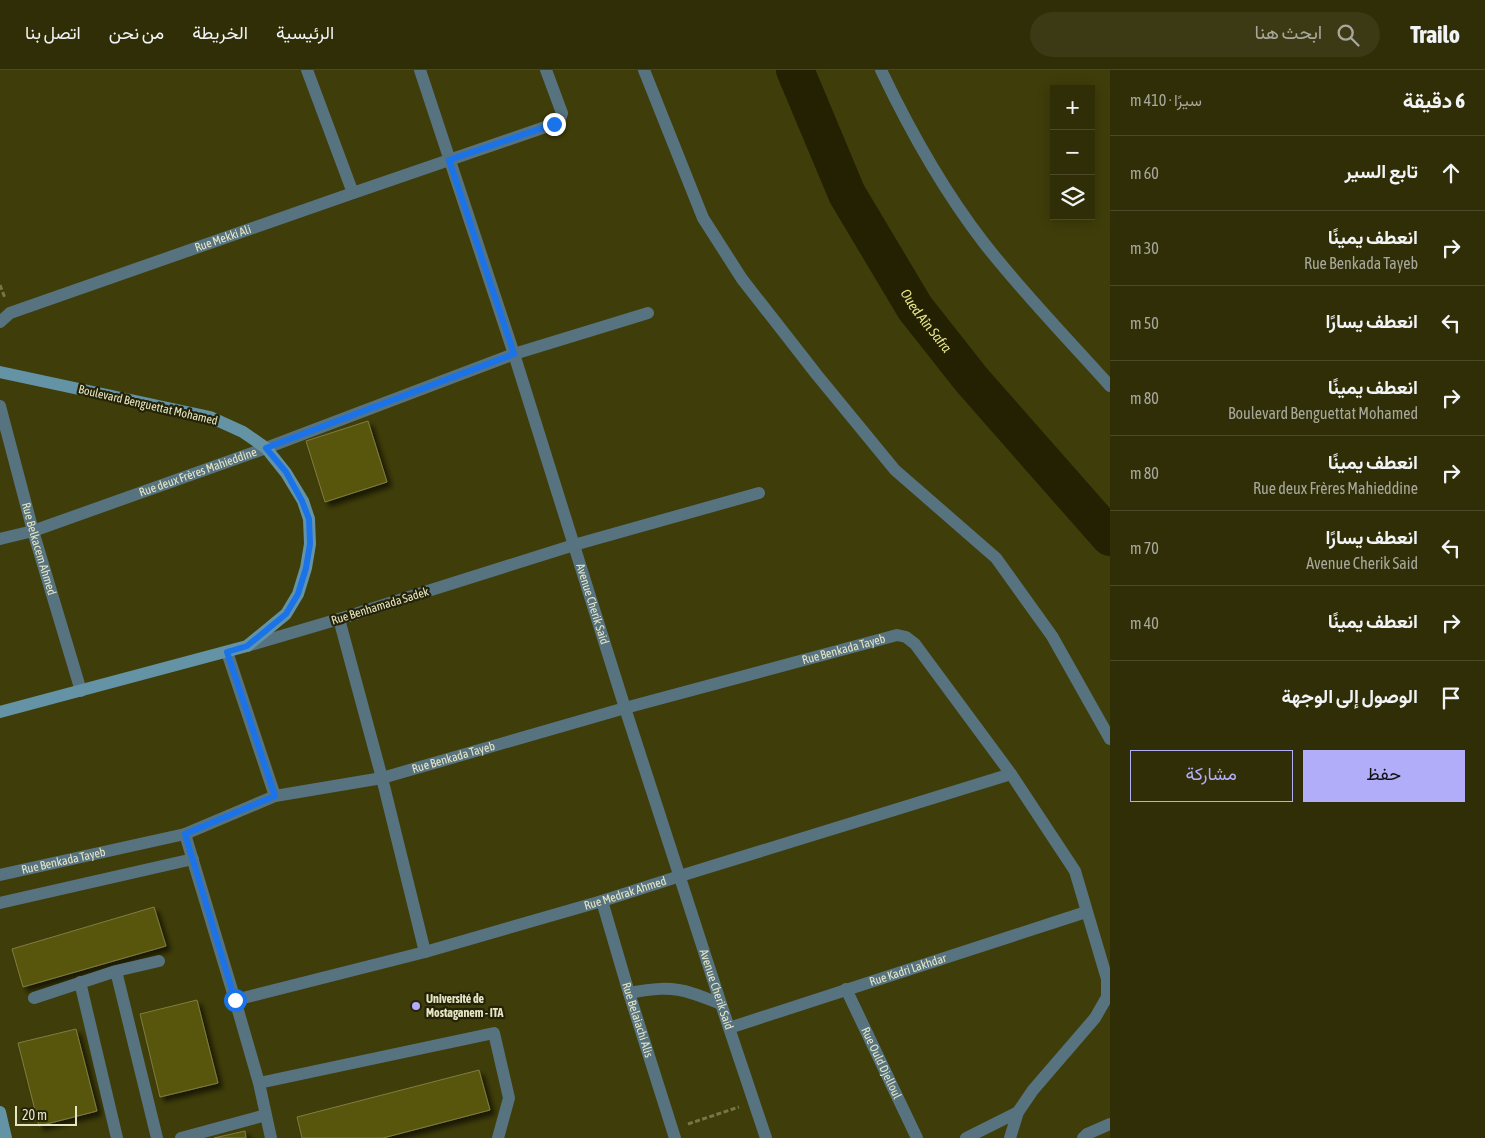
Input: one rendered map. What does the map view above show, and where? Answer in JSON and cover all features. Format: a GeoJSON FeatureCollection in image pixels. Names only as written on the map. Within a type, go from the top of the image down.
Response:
{"type":"FeatureCollection","features":[{"type":"Feature","properties":{"kind":"main road","name":"Boulevard Benguettat Mohamed"},"geometry":{"type":"LineString","coordinates":[[0,372],[210,418],[243,432],[266,448],[286,472],[302,501],[309,519],[310,544],[306,568],[298,594],[286,614],[247,646]]}},
{"type":"Feature","properties":{"kind":"main road","name":"Rue Benhamada Sadek"},"geometry":{"type":"LineString","coordinates":[[0,712],[247,646]]}},
{"type":"Feature","properties":{"kind":"main road"},"geometry":{"type":"LineString","coordinates":[[0,1112],[6,1138]]}},
{"type":"Feature","properties":{"kind":"street"},"geometry":{"type":"LineString","coordinates":[[307,70],[353,193]]}},
{"type":"Feature","properties":{"kind":"street","name":"Avenue Cherik Said"},"geometry":{"type":"LineString","coordinates":[[420,70],[514,354],[625,708],[766,1138]]}},
{"type":"Feature","properties":{"kind":"street","name":"Rue Mekki Ali"},"geometry":{"type":"LineString","coordinates":[[0,322],[10,313],[554,124],[560,119],[562,113],[546,70]]}},
{"type":"Feature","properties":{"kind":"street"},"geometry":{"type":"LineString","coordinates":[[644,70],[703,218],[742,279],[823,383],[895,470],[996,558],[1052,636],[1110,739]]}},
{"type":"Feature","properties":{"kind":"street"},"geometry":{"type":"LineString","coordinates":[[881,70],[897,105],[938,178],[984,244],[1110,386]]}},
{"type":"Feature","properties":{"kind":"street","name":"Rue deux Frères Mahieddine"},"geometry":{"type":"LineString","coordinates":[[0,539],[33,531],[266,448],[514,354],[648,313]]}},
{"type":"Feature","properties":{"kind":"street","name":"Rue Belkacem Ahmed"},"geometry":{"type":"LineString","coordinates":[[0,406],[33,531],[80,691]]}},
{"type":"Feature","properties":{"kind":"street","name":"Rue Benhamada Sadek"},"geometry":{"type":"LineString","coordinates":[[247,646],[574,545],[759,493]]}},
{"type":"Feature","properties":{"kind":"street"},"geometry":{"type":"LineString","coordinates":[[339,619],[382,778],[425,952]]}},
{"type":"Feature","properties":{"kind":"street","name":"Rue Benkada Tayeb"},"geometry":{"type":"LineString","coordinates":[[0,875],[185,834],[275,796],[382,778],[625,708],[897,635],[906,637],[914,644],[1011,774]]}},
{"type":"Feature","properties":{"kind":"street"},"geometry":{"type":"LineString","coordinates":[[227,652],[275,796]]}},
{"type":"Feature","properties":{"kind":"street"},"geometry":{"type":"LineString","coordinates":[[1010,1138],[1018,1112],[1033,1090],[1095,1018],[1107,998],[1107,979],[1075,871],[1011,774]]}},
{"type":"Feature","properties":{"kind":"street","name":"Rue Medrak Ahmed"},"geometry":{"type":"LineString","coordinates":[[235,1000],[425,952],[602,901],[1011,774]]}},
{"type":"Feature","properties":{"kind":"street"},"geometry":{"type":"LineString","coordinates":[[185,834],[259,1082],[271,1138]]}},
{"type":"Feature","properties":{"kind":"street"},"geometry":{"type":"LineString","coordinates":[[0,903],[193,859]]}},
{"type":"Feature","properties":{"kind":"street","name":"Rue Belaiachi Alis"},"geometry":{"type":"LineString","coordinates":[[602,901],[674,1134]]}},
{"type":"Feature","properties":{"kind":"street","name":"Rue Kadri Lakhdar"},"geometry":{"type":"LineString","coordinates":[[729,1028],[1086,912]]}},
{"type":"Feature","properties":{"kind":"street"},"geometry":{"type":"LineString","coordinates":[[34,998],[116,970],[159,960]]}},
{"type":"Feature","properties":{"kind":"street"},"geometry":{"type":"LineString","coordinates":[[116,970],[157,1138]]}},
{"type":"Feature","properties":{"kind":"street"},"geometry":{"type":"LineString","coordinates":[[80,982],[117,1138]]}},
{"type":"Feature","properties":{"kind":"street"},"geometry":{"type":"LineString","coordinates":[[629,993],[653,989],[673,989],[690,992],[721,1004]]}},
{"type":"Feature","properties":{"kind":"street","name":"Rue Ould Djelloul"},"geometry":{"type":"LineString","coordinates":[[846,989],[917,1138]]}},
{"type":"Feature","properties":{"kind":"street"},"geometry":{"type":"LineString","coordinates":[[259,1082],[494,1032],[509,1098],[498,1138]]}},
{"type":"Feature","properties":{"kind":"street"},"geometry":{"type":"LineString","coordinates":[[966,1138],[1018,1112]]}},
{"type":"Feature","properties":{"kind":"street"},"geometry":{"type":"LineString","coordinates":[[182,1138],[266,1115]]}},
{"type":"Feature","properties":{"kind":"street"},"geometry":{"type":"LineString","coordinates":[[1084,1138],[1087,1134],[1110,1124]]}},
{"type":"Feature","properties":{"kind":"path"},"geometry":{"type":"LineString","coordinates":[[674,1134],[754,1102]]}},
{"type":"Feature","properties":{"kind":"building"},"geometry":{"type":"Polygon","coordinates":[[[368,421],[387,482],[325,502],[306,441],[368,421]]]}},
{"type":"Feature","properties":{"kind":"building"},"geometry":{"type":"Polygon","coordinates":[[[154,907],[166,946],[23,987],[12,949],[154,907]]]}},
{"type":"Feature","properties":{"kind":"building"},"geometry":{"type":"Polygon","coordinates":[[[197,1000],[218,1083],[160,1097],[140,1014],[197,1000]]]}},
{"type":"Feature","properties":{"kind":"building"},"geometry":{"type":"Polygon","coordinates":[[[76,1029],[97,1111],[39,1126],[18,1043],[76,1029]]]}},
{"type":"Feature","properties":{"kind":"building"},"geometry":{"type":"Polygon","coordinates":[[[479,1070],[490,1110],[383,1138],[302,1138],[297,1117],[479,1070]]]}},
{"type":"Feature","properties":{"kind":"building"},"geometry":{"type":"Polygon","coordinates":[[[245,1131],[246,1138],[214,1138],[245,1131]]]}},
{"type":"Feature","properties":{"kind":"waterway","name":"Oued Aîn Safra"},"geometry":{"type":"LineString","coordinates":[[795,70],[847,194],[915,308],[971,379],[1110,537]]}},
{"type":"Feature","properties":{"kind":"place","name":"Université de Mostaganem - ITA"},"geometry":{"type":"Point","coordinates":[416,1006]}},
{"type":"Feature","properties":{"kind":"route"},"geometry":{"type":"LineString","coordinates":[[235,1000],[185,834],[275,796],[227,652],[247,646],[286,614],[298,594],[306,568],[310,544],[309,519],[302,501],[286,472],[266,448],[514,354],[449,160],[554,124]]}}]}
